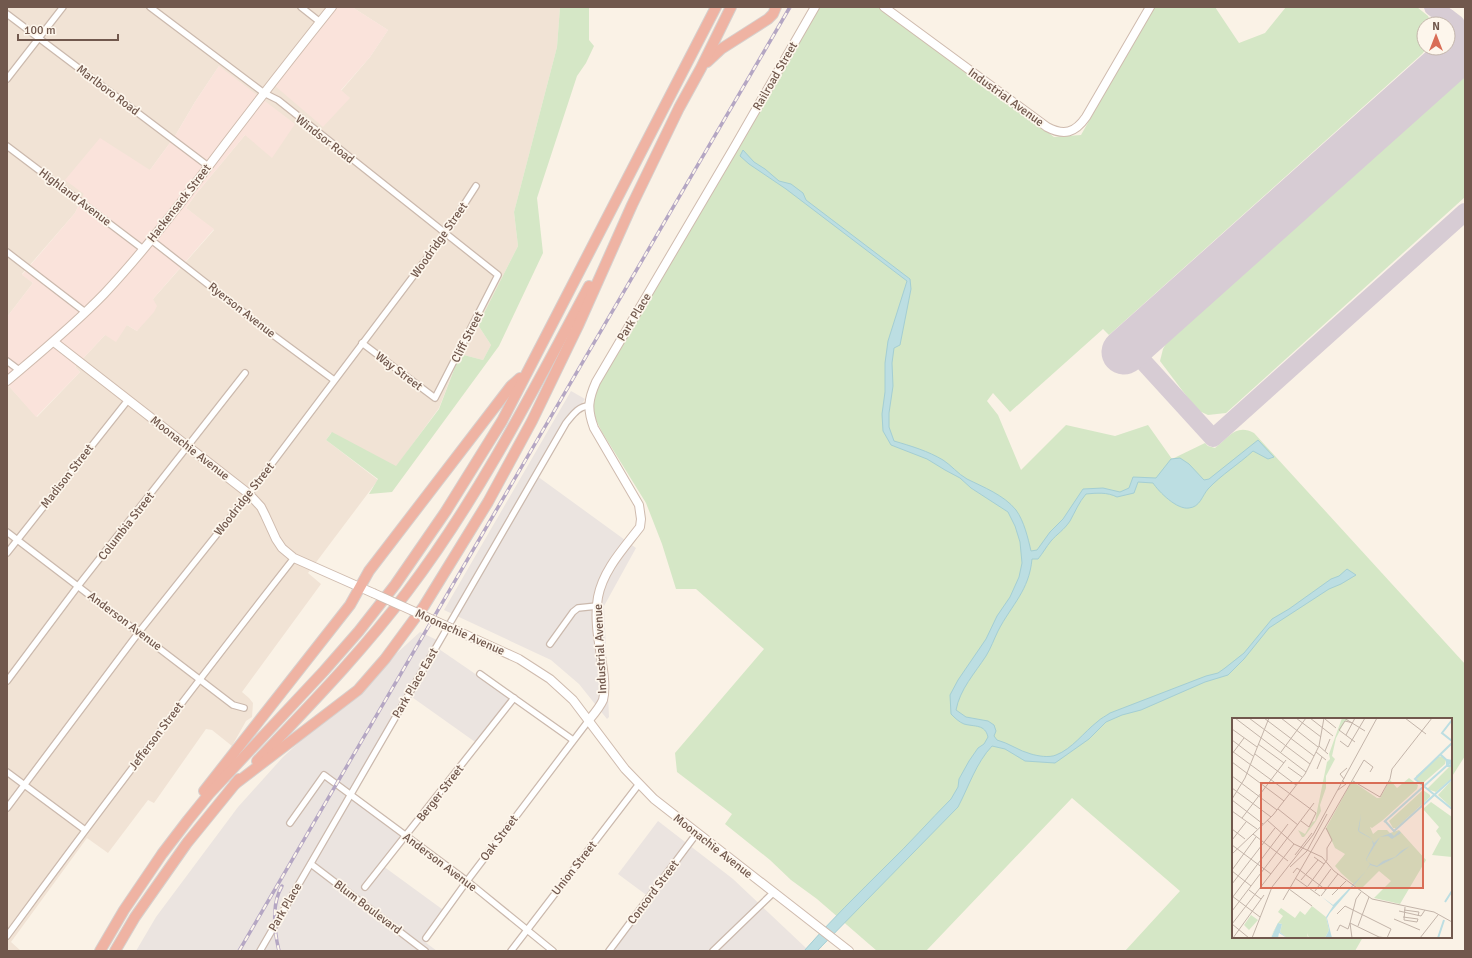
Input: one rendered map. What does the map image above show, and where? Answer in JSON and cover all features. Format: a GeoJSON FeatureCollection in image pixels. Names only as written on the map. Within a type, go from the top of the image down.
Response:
{"type":"FeatureCollection","features":[{"type":"Feature","properties":{"kind":"highway"},"geometry":{"type":"LineString","coordinates":[[162,854],[209,794],[324,671],[359,631],[395,585],[471,473],[502,421],[716,7]]}},
{"type":"Feature","properties":{"kind":"highway"},"geometry":{"type":"LineString","coordinates":[[235,784],[358,690],[385,659],[419,614],[488,502],[532,421],[578,326],[632,205],[679,108],[701,68],[731,7]]}},
{"type":"Feature","properties":{"kind":"highway"},"geometry":{"type":"LineString","coordinates":[[701,68],[720,49],[768,19],[773,14],[776,7]]}},
{"type":"Feature","properties":{"kind":"highway"},"geometry":{"type":"LineString","coordinates":[[115,951],[135,917],[199,827],[235,784],[324,691],[371,639],[433,556],[477,488],[519,418],[632,205]]}},
{"type":"Feature","properties":{"kind":"highway"},"geometry":{"type":"LineString","coordinates":[[100,951],[124,910],[202,794],[350,605],[369,572],[511,386],[525,375]]}},
{"type":"Feature","properties":{"kind":"main road","name":"Hackensack Street"},"geometry":{"type":"LineString","coordinates":[[7,381],[54,342],[85,312],[143,249],[332,7]]}},
{"type":"Feature","properties":{"kind":"main road","name":"Railroad Street"},"geometry":{"type":"LineString","coordinates":[[735,146],[815,7]]}},
{"type":"Feature","properties":{"kind":"main road","name":"Industrial Avenue"},"geometry":{"type":"LineString","coordinates":[[884,7],[1047,127],[1054,131],[1068,132],[1079,126],[1086,117],[1150,7]]}},
{"type":"Feature","properties":{"kind":"main road","name":"Park Place"},"geometry":{"type":"LineString","coordinates":[[589,406],[590,395],[596,382],[735,146]]}},
{"type":"Feature","properties":{"kind":"main road","name":"Moonachie Avenue"},"geometry":{"type":"LineString","coordinates":[[54,342],[249,494],[263,511],[276,539],[282,548],[294,558],[504,652],[533,667],[563,690],[589,720],[625,769],[660,805],[849,951]]}},
{"type":"Feature","properties":{"kind":"main road","name":"Industrial Avenue"},"geometry":{"type":"LineString","coordinates":[[589,406],[590,416],[594,428],[639,505],[641,519],[640,527],[604,577],[598,597],[597,629],[604,692],[602,700],[589,720]]}},
{"type":"Feature","properties":{"kind":"street"},"geometry":{"type":"LineString","coordinates":[[7,79],[63,7]]}},
{"type":"Feature","properties":{"kind":"street","name":"Windsor Road"},"geometry":{"type":"LineString","coordinates":[[150,7],[264,93],[278,100],[498,276]]}},
{"type":"Feature","properties":{"kind":"street"},"geometry":{"type":"LineString","coordinates":[[301,7],[320,22]]}},
{"type":"Feature","properties":{"kind":"street","name":"Marlboro Road"},"geometry":{"type":"LineString","coordinates":[[7,14],[208,166]]}},
{"type":"Feature","properties":{"kind":"street","name":"Highland Avenue"},"geometry":{"type":"LineString","coordinates":[[7,146],[143,249]]}},
{"type":"Feature","properties":{"kind":"street","name":"Woodridge Street"},"geometry":{"type":"LineString","coordinates":[[7,808],[139,632],[249,494],[445,234],[476,186]]}},
{"type":"Feature","properties":{"kind":"street","name":"Ryerson Avenue"},"geometry":{"type":"LineString","coordinates":[[150,240],[334,380]]}},
{"type":"Feature","properties":{"kind":"street"},"geometry":{"type":"LineString","coordinates":[[7,252],[85,312]]}},
{"type":"Feature","properties":{"kind":"street","name":"Cliff Street"},"geometry":{"type":"LineString","coordinates":[[435,398],[498,276]]}},
{"type":"Feature","properties":{"kind":"street","name":"Way Street"},"geometry":{"type":"LineString","coordinates":[[362,344],[435,398]]}},
{"type":"Feature","properties":{"kind":"street"},"geometry":{"type":"LineString","coordinates":[[7,361],[20,370]]}},
{"type":"Feature","properties":{"kind":"street","name":"Columbia Street"},"geometry":{"type":"LineString","coordinates":[[7,680],[78,586],[245,373]]}},
{"type":"Feature","properties":{"kind":"street","name":"Madison Street"},"geometry":{"type":"LineString","coordinates":[[7,553],[128,400]]}},
{"type":"Feature","properties":{"kind":"street","name":"Park Place East"},"geometry":{"type":"LineString","coordinates":[[311,864],[531,482],[571,417],[580,408],[589,406]]}},
{"type":"Feature","properties":{"kind":"street","name":"Anderson Avenue"},"geometry":{"type":"LineString","coordinates":[[7,532],[234,705],[244,708]]}},
{"type":"Feature","properties":{"kind":"street","name":"Jefferson Street"},"geometry":{"type":"LineString","coordinates":[[7,936],[85,830],[294,558]]}},
{"type":"Feature","properties":{"kind":"street"},"geometry":{"type":"LineString","coordinates":[[550,644],[573,612],[578,608],[597,606]]}},
{"type":"Feature","properties":{"kind":"street"},"geometry":{"type":"LineString","coordinates":[[480,674],[573,740]]}},
{"type":"Feature","properties":{"kind":"street","name":"Berger Street"},"geometry":{"type":"LineString","coordinates":[[364,887],[514,698]]}},
{"type":"Feature","properties":{"kind":"street","name":"Oak Street"},"geometry":{"type":"LineString","coordinates":[[426,938],[467,881],[589,720]]}},
{"type":"Feature","properties":{"kind":"street"},"geometry":{"type":"LineString","coordinates":[[7,772],[85,830]]}},
{"type":"Feature","properties":{"kind":"street","name":"Anderson Avenue"},"geometry":{"type":"LineString","coordinates":[[290,823],[324,774],[467,881],[553,951]]}},
{"type":"Feature","properties":{"kind":"street","name":"Union Street"},"geometry":{"type":"LineString","coordinates":[[511,951],[639,784]]}},
{"type":"Feature","properties":{"kind":"street","name":"Concord Street"},"geometry":{"type":"LineString","coordinates":[[609,951],[697,834]]}},
{"type":"Feature","properties":{"kind":"street","name":"Park Place"},"geometry":{"type":"LineString","coordinates":[[260,951],[311,864]]}},
{"type":"Feature","properties":{"kind":"street","name":"Blum Boulevard"},"geometry":{"type":"LineString","coordinates":[[311,864],[425,951]]}},
{"type":"Feature","properties":{"kind":"street"},"geometry":{"type":"LineString","coordinates":[[713,951],[773,893]]}},
{"type":"Feature","properties":{"kind":"shaded area"},"geometry":{"type":"Polygon","coordinates":[[[7,7],[334,7],[281,76],[350,98],[341,91],[370,57],[388,30],[352,7],[560,7],[557,47],[514,212],[518,246],[478,325],[491,345],[483,360],[460,354],[439,408],[396,467],[331,433],[326,440],[378,480],[308,573],[321,584],[242,692],[253,703],[252,717],[246,721],[232,746],[212,730],[206,729],[154,803],[148,800],[108,853],[87,838],[11,942],[21,951],[7,951],[7,384],[37,417],[80,372],[75,367],[105,335],[127,325],[137,331],[153,299],[214,230],[186,208],[245,135],[219,66],[175,136],[150,170],[84,194],[75,213],[22,274],[33,283],[7,317],[7,7]]]}},
{"type":"Feature","properties":{"kind":"shaded area"},"geometry":{"type":"Polygon","coordinates":[[[334,7],[352,7],[388,30],[370,57],[341,90],[350,98],[323,127],[275,86],[334,7]]]}},
{"type":"Feature","properties":{"kind":"shaded area"},"geometry":{"type":"Polygon","coordinates":[[[219,66],[295,124],[272,158],[245,135],[186,208],[214,229],[153,299],[157,306],[154,312],[137,331],[127,325],[116,342],[105,335],[75,367],[80,372],[36,417],[7,384],[7,317],[33,283],[22,275],[75,213],[84,194],[65,180],[100,138],[150,170],[175,136],[219,66]]]}},
{"type":"Feature","properties":{"kind":"shaded area"},"geometry":{"type":"Polygon","coordinates":[[[571,391],[585,399],[537,476],[636,548],[604,606],[609,717],[607,719],[579,684],[551,660],[444,610],[571,391]]]}},
{"type":"Feature","properties":{"kind":"shaded area"},"geometry":{"type":"Polygon","coordinates":[[[420,632],[439,641],[436,647],[512,699],[478,744],[409,695],[351,793],[406,835],[383,866],[446,912],[425,942],[437,951],[136,951],[156,917],[238,807],[283,757],[420,632]]]}},
{"type":"Feature","properties":{"kind":"shaded area"},"geometry":{"type":"Polygon","coordinates":[[[658,821],[733,879],[806,948],[813,941],[822,947],[818,951],[609,951],[649,897],[618,874],[658,821]]]}},
{"type":"Feature","properties":{"kind":"green space"},"geometry":{"type":"Polygon","coordinates":[[[560,7],[589,7],[589,40],[594,46],[586,63],[577,76],[537,198],[543,253],[499,346],[392,492],[369,494],[378,479],[326,440],[332,432],[396,466],[439,409],[460,354],[483,360],[491,345],[478,325],[518,246],[514,212],[557,47],[560,7]]]}},
{"type":"Feature","properties":{"kind":"green space"},"geometry":{"type":"Polygon","coordinates":[[[815,7],[889,7],[1054,137],[1081,135],[1153,7],[1215,7],[1239,43],[1265,33],[1286,7],[1417,7],[1428,16],[1416,16],[1416,56],[1420,56],[1109,335],[1103,329],[1010,412],[993,393],[987,401],[998,415],[1021,470],[1066,425],[1115,436],[1148,425],[1172,459],[1205,443],[1208,446],[1215,448],[1228,436],[1237,431],[1248,430],[1254,433],[1465,664],[1465,756],[1452,776],[1452,718],[1232,718],[1232,938],[1362,938],[1355,951],[1125,951],[1180,891],[1072,798],[926,951],[877,951],[817,899],[791,880],[770,860],[725,824],[732,814],[677,772],[675,753],[764,649],[696,589],[676,589],[662,544],[646,503],[602,432],[589,406],[590,395],[815,7]]]}},
{"type":"Feature","properties":{"kind":"green space"},"geometry":{"type":"Polygon","coordinates":[[[1465,75],[1465,197],[1226,413],[1208,415],[1197,410],[1160,361],[1163,349],[1167,342],[1465,75]]]}},
{"type":"Feature","properties":{"kind":"water"},"geometry":{"type":"Polygon","coordinates":[[[743,150],[754,162],[779,181],[791,184],[803,193],[806,200],[910,279],[911,289],[900,345],[894,348],[892,363],[893,386],[889,413],[889,427],[894,441],[919,449],[937,457],[946,462],[967,479],[1006,500],[1016,510],[1021,519],[1031,551],[1037,550],[1050,532],[1063,519],[1083,489],[1103,488],[1120,492],[1129,488],[1133,477],[1156,478],[1171,459],[1180,458],[1189,464],[1204,480],[1209,479],[1258,440],[1274,457],[1268,459],[1253,451],[1213,484],[1196,506],[1189,508],[1184,508],[1174,503],[1159,491],[1153,483],[1138,482],[1134,493],[1117,497],[1098,493],[1086,494],[1068,524],[1051,541],[1038,559],[1032,559],[1024,589],[1003,621],[986,656],[964,688],[958,702],[956,710],[966,717],[988,721],[994,725],[996,731],[994,736],[997,740],[1034,755],[1047,757],[1056,755],[1073,745],[1092,726],[1110,713],[1206,676],[1218,673],[1244,653],[1272,619],[1289,609],[1331,579],[1339,576],[1347,569],[1356,575],[1329,589],[1269,628],[1244,659],[1228,675],[1205,682],[1141,710],[1122,715],[1106,722],[1089,739],[1055,763],[1025,761],[1005,749],[992,746],[977,767],[958,807],[817,951],[804,951],[834,918],[951,799],[958,787],[959,779],[969,761],[978,748],[984,744],[988,737],[985,730],[982,728],[964,724],[951,714],[950,695],[958,680],[986,639],[997,616],[1010,597],[1019,577],[1022,563],[1020,542],[1015,526],[1008,512],[971,488],[960,478],[927,459],[891,445],[883,431],[882,414],[888,341],[907,281],[786,189],[749,164],[740,156],[743,150]]]}},
{"type":"Feature","properties":{"kind":"taxiway"},"geometry":{"type":"LineString","coordinates":[[1433,7],[1445,16]]}},
{"type":"Feature","properties":{"kind":"taxiway"},"geometry":{"type":"LineString","coordinates":[[1456,33],[1456,47]]}},
{"type":"Feature","properties":{"kind":"taxiway"},"geometry":{"type":"LineString","coordinates":[[1130,347],[1213,438],[1465,212]]}},
{"type":"Feature","properties":{"kind":"runway"},"geometry":{"type":"LineString","coordinates":[[1124,352],[1465,47]]}},
{"type":"Feature","properties":{"kind":"railway"},"geometry":{"type":"LineString","coordinates":[[239,951],[790,7]]}},
{"type":"Feature","properties":{"kind":"railway"},"geometry":{"type":"LineString","coordinates":[[279,951],[274,918],[276,901],[282,886]]}}]}
